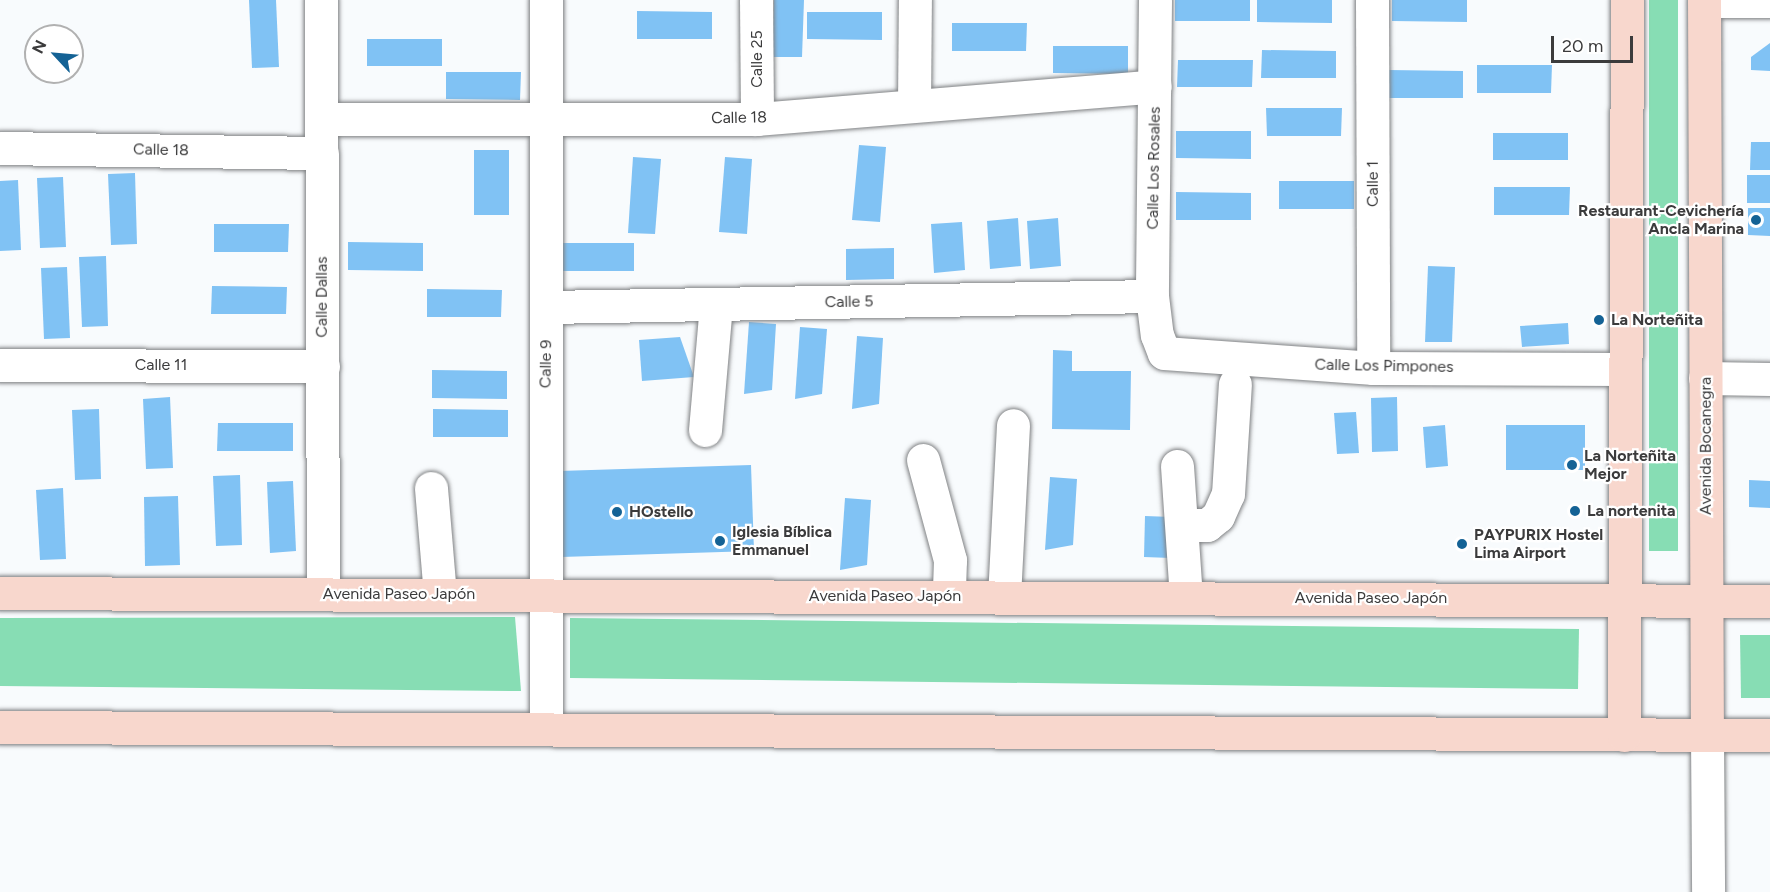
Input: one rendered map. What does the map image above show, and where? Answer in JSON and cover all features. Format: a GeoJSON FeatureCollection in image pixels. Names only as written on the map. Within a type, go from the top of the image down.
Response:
{"type":"FeatureCollection","features":[{"type":"Feature","properties":{"kind":"main road"},"geometry":{"type":"LineString","coordinates":[[1624,735],[1622,598],[1627,0]]}},
{"type":"Feature","properties":{"kind":"main road","name":"Avenida Bocanegra"},"geometry":{"type":"LineString","coordinates":[[1704,0],[1707,735]]}},
{"type":"Feature","properties":{"kind":"main road","name":"Avenida Paseo Japón"},"geometry":{"type":"LineString","coordinates":[[0,593],[1622,598],[1770,601]]}},
{"type":"Feature","properties":{"kind":"main road"},"geometry":{"type":"LineString","coordinates":[[0,727],[1770,735]]}},
{"type":"Feature","properties":{"kind":"street","name":"Calle Dallas"},"geometry":{"type":"LineString","coordinates":[[321,0],[323,594]]}},
{"type":"Feature","properties":{"kind":"street","name":"Calle 9"},"geometry":{"type":"LineString","coordinates":[[546,0],[549,117],[546,729]]}},
{"type":"Feature","properties":{"kind":"street","name":"Calle 25"},"geometry":{"type":"LineString","coordinates":[[756,0],[757,119]]}},
{"type":"Feature","properties":{"kind":"street"},"geometry":{"type":"LineString","coordinates":[[914,105],[915,0]]}},
{"type":"Feature","properties":{"kind":"street","name":"Calle Los Rosales"},"geometry":{"type":"LineString","coordinates":[[1155,0],[1152,296],[1156,335]]}},
{"type":"Feature","properties":{"kind":"street","name":"Calle 1"},"geometry":{"type":"LineString","coordinates":[[1372,0],[1373,368]]}},
{"type":"Feature","properties":{"kind":"street"},"geometry":{"type":"LineString","coordinates":[[1704,0],[1770,1]]}},
{"type":"Feature","properties":{"kind":"street","name":"Calle 18"},"geometry":{"type":"LineString","coordinates":[[322,119],[549,117],[757,119],[1155,86]]}},
{"type":"Feature","properties":{"kind":"street","name":"Calle 18"},"geometry":{"type":"LineString","coordinates":[[0,148],[322,153]]}},
{"type":"Feature","properties":{"kind":"street","name":"Calle 5"},"geometry":{"type":"LineString","coordinates":[[547,307],[1152,296]]}},
{"type":"Feature","properties":{"kind":"street"},"geometry":{"type":"LineString","coordinates":[[705,430],[716,304]]}},
{"type":"Feature","properties":{"kind":"street","name":"Calle Los Pimpones"},"geometry":{"type":"LineString","coordinates":[[1156,335],[1164,353],[1185,358],[1373,368],[1624,369]]}},
{"type":"Feature","properties":{"kind":"street","name":"Calle 11"},"geometry":{"type":"LineString","coordinates":[[0,365],[323,366]]}},
{"type":"Feature","properties":{"kind":"street"},"geometry":{"type":"LineString","coordinates":[[1705,378],[1770,380]]}},
{"type":"Feature","properties":{"kind":"street"},"geometry":{"type":"LineString","coordinates":[[1183,525],[1207,525],[1218,516],[1228,494],[1235,384]]}},
{"type":"Feature","properties":{"kind":"street"},"geometry":{"type":"LineString","coordinates":[[1004,597],[1013,425]]}},
{"type":"Feature","properties":{"kind":"street"},"geometry":{"type":"LineString","coordinates":[[923,460],[950,560],[949,597]]}},
{"type":"Feature","properties":{"kind":"street"},"geometry":{"type":"LineString","coordinates":[[1178,466],[1186,597]]}},
{"type":"Feature","properties":{"kind":"street"},"geometry":{"type":"LineString","coordinates":[[431,488],[440,595]]}},
{"type":"Feature","properties":{"kind":"street","name":"Avenida Bocanegra"},"geometry":{"type":"LineString","coordinates":[[1707,735],[1708,892]]}},
{"type":"Feature","properties":{"kind":"green space"},"geometry":{"type":"Polygon","coordinates":[[[1649,0],[1678,0],[1678,551],[1649,551],[1649,0]]]}},
{"type":"Feature","properties":{"kind":"green space"},"geometry":{"type":"Polygon","coordinates":[[[515,617],[521,691],[0,686],[0,618],[515,617]]]}},
{"type":"Feature","properties":{"kind":"green space"},"geometry":{"type":"Polygon","coordinates":[[[570,618],[1579,629],[1578,689],[570,678],[570,618]]]}},
{"type":"Feature","properties":{"kind":"green space"},"geometry":{"type":"Polygon","coordinates":[[[1740,635],[1770,635],[1770,698],[1741,698],[1740,635]]]}},
{"type":"Feature","properties":{"kind":"building"},"geometry":{"type":"Polygon","coordinates":[[[249,0],[276,0],[279,67],[252,68],[249,0]]]}},
{"type":"Feature","properties":{"kind":"building"},"geometry":{"type":"Polygon","coordinates":[[[774,0],[804,0],[802,57],[772,57],[774,0]]]}},
{"type":"Feature","properties":{"kind":"building"},"geometry":{"type":"Polygon","coordinates":[[[1175,0],[1250,0],[1250,21],[1175,21],[1175,0]]]}},
{"type":"Feature","properties":{"kind":"building"},"geometry":{"type":"Polygon","coordinates":[[[1257,0],[1332,0],[1332,23],[1257,22],[1257,0]]]}},
{"type":"Feature","properties":{"kind":"building"},"geometry":{"type":"Polygon","coordinates":[[[1392,0],[1467,0],[1467,22],[1392,21],[1392,0]]]}},
{"type":"Feature","properties":{"kind":"building"},"geometry":{"type":"Polygon","coordinates":[[[637,11],[712,12],[712,39],[637,39],[637,11]]]}},
{"type":"Feature","properties":{"kind":"building"},"geometry":{"type":"Polygon","coordinates":[[[807,12],[882,12],[882,40],[807,39],[807,12]]]}},
{"type":"Feature","properties":{"kind":"building"},"geometry":{"type":"Polygon","coordinates":[[[952,23],[1027,23],[1026,51],[952,51],[952,23]]]}},
{"type":"Feature","properties":{"kind":"building"},"geometry":{"type":"Polygon","coordinates":[[[367,39],[442,39],[442,66],[367,66],[367,39]]]}},
{"type":"Feature","properties":{"kind":"building"},"geometry":{"type":"Polygon","coordinates":[[[1770,43],[1770,71],[1751,70],[1751,57],[1770,43]]]}},
{"type":"Feature","properties":{"kind":"building"},"geometry":{"type":"Polygon","coordinates":[[[1053,46],[1128,46],[1128,74],[1053,73],[1053,46]]]}},
{"type":"Feature","properties":{"kind":"building"},"geometry":{"type":"Polygon","coordinates":[[[1262,50],[1336,51],[1336,78],[1261,78],[1262,50]]]}},
{"type":"Feature","properties":{"kind":"building"},"geometry":{"type":"Polygon","coordinates":[[[1178,60],[1253,60],[1252,87],[1177,87],[1178,60]]]}},
{"type":"Feature","properties":{"kind":"building"},"geometry":{"type":"Polygon","coordinates":[[[1477,65],[1552,65],[1551,93],[1477,93],[1477,65]]]}},
{"type":"Feature","properties":{"kind":"building"},"geometry":{"type":"Polygon","coordinates":[[[1388,70],[1463,71],[1463,98],[1388,98],[1388,70]]]}},
{"type":"Feature","properties":{"kind":"building"},"geometry":{"type":"Polygon","coordinates":[[[446,72],[521,72],[520,100],[446,99],[446,72]]]}},
{"type":"Feature","properties":{"kind":"building"},"geometry":{"type":"Polygon","coordinates":[[[1266,108],[1342,108],[1341,136],[1267,136],[1266,108]]]}},
{"type":"Feature","properties":{"kind":"building"},"geometry":{"type":"Polygon","coordinates":[[[1176,131],[1251,131],[1251,159],[1176,158],[1176,131]]]}},
{"type":"Feature","properties":{"kind":"building"},"geometry":{"type":"Polygon","coordinates":[[[1493,133],[1568,133],[1568,160],[1493,160],[1493,133]]]}},
{"type":"Feature","properties":{"kind":"building"},"geometry":{"type":"Polygon","coordinates":[[[1751,142],[1770,142],[1770,170],[1750,170],[1751,142]]]}},
{"type":"Feature","properties":{"kind":"building"},"geometry":{"type":"Polygon","coordinates":[[[859,145],[886,147],[880,222],[852,220],[859,145]]]}},
{"type":"Feature","properties":{"kind":"building"},"geometry":{"type":"Polygon","coordinates":[[[474,150],[509,150],[509,215],[474,215],[474,150]]]}},
{"type":"Feature","properties":{"kind":"building"},"geometry":{"type":"Polygon","coordinates":[[[633,157],[661,159],[655,234],[628,233],[633,157]]]}},
{"type":"Feature","properties":{"kind":"building"},"geometry":{"type":"Polygon","coordinates":[[[725,157],[752,159],[747,234],[719,232],[725,157]]]}},
{"type":"Feature","properties":{"kind":"building"},"geometry":{"type":"Polygon","coordinates":[[[135,173],[137,244],[111,245],[108,174],[135,173]]]}},
{"type":"Feature","properties":{"kind":"building"},"geometry":{"type":"Polygon","coordinates":[[[1747,175],[1770,175],[1770,203],[1747,203],[1747,175]]]}},
{"type":"Feature","properties":{"kind":"building"},"geometry":{"type":"Polygon","coordinates":[[[63,177],[66,247],[40,248],[37,178],[63,177]]]}},
{"type":"Feature","properties":{"kind":"building"},"geometry":{"type":"Polygon","coordinates":[[[18,180],[21,250],[0,251],[0,181],[18,180]]]}},
{"type":"Feature","properties":{"kind":"building"},"geometry":{"type":"Polygon","coordinates":[[[1279,181],[1354,181],[1354,209],[1279,209],[1279,181]]]}},
{"type":"Feature","properties":{"kind":"building"},"geometry":{"type":"Polygon","coordinates":[[[1494,187],[1570,187],[1569,215],[1494,215],[1494,187]]]}},
{"type":"Feature","properties":{"kind":"building"},"geometry":{"type":"Polygon","coordinates":[[[1176,192],[1251,193],[1251,220],[1176,220],[1176,192]]]}},
{"type":"Feature","properties":{"kind":"building"},"geometry":{"type":"Polygon","coordinates":[[[1748,208],[1770,208],[1770,236],[1748,235],[1748,208]]]}},
{"type":"Feature","properties":{"kind":"building"},"geometry":{"type":"Polygon","coordinates":[[[1018,218],[1021,266],[990,269],[987,221],[1018,218]]]}},
{"type":"Feature","properties":{"kind":"building"},"geometry":{"type":"Polygon","coordinates":[[[1058,218],[1061,266],[1030,269],[1027,221],[1058,218]]]}},
{"type":"Feature","properties":{"kind":"building"},"geometry":{"type":"Polygon","coordinates":[[[962,222],[965,270],[934,273],[931,224],[962,222]]]}},
{"type":"Feature","properties":{"kind":"building"},"geometry":{"type":"Polygon","coordinates":[[[214,224],[289,224],[288,252],[214,252],[214,224]]]}},
{"type":"Feature","properties":{"kind":"building"},"geometry":{"type":"Polygon","coordinates":[[[348,242],[423,243],[423,271],[348,270],[348,242]]]}},
{"type":"Feature","properties":{"kind":"building"},"geometry":{"type":"Polygon","coordinates":[[[559,243],[634,243],[634,271],[558,271],[559,243]]]}},
{"type":"Feature","properties":{"kind":"building"},"geometry":{"type":"Polygon","coordinates":[[[894,248],[894,279],[846,280],[846,249],[894,248]]]}},
{"type":"Feature","properties":{"kind":"building"},"geometry":{"type":"Polygon","coordinates":[[[106,256],[108,326],[82,327],[79,257],[106,256]]]}},
{"type":"Feature","properties":{"kind":"building"},"geometry":{"type":"Polygon","coordinates":[[[1428,266],[1455,267],[1452,342],[1425,342],[1428,266]]]}},
{"type":"Feature","properties":{"kind":"building"},"geometry":{"type":"Polygon","coordinates":[[[67,267],[70,338],[44,339],[41,268],[67,267]]]}},
{"type":"Feature","properties":{"kind":"building"},"geometry":{"type":"Polygon","coordinates":[[[212,286],[287,287],[286,314],[211,314],[212,286]]]}},
{"type":"Feature","properties":{"kind":"building"},"geometry":{"type":"Polygon","coordinates":[[[427,289],[502,290],[501,317],[427,317],[427,289]]]}},
{"type":"Feature","properties":{"kind":"building"},"geometry":{"type":"Polygon","coordinates":[[[749,322],[776,324],[772,390],[744,394],[749,322]]]}},
{"type":"Feature","properties":{"kind":"building"},"geometry":{"type":"Polygon","coordinates":[[[1568,323],[1569,344],[1522,347],[1520,326],[1568,323]]]}},
{"type":"Feature","properties":{"kind":"building"},"geometry":{"type":"Polygon","coordinates":[[[800,327],[827,329],[822,394],[795,399],[800,327]]]}},
{"type":"Feature","properties":{"kind":"building"},"geometry":{"type":"Polygon","coordinates":[[[857,336],[883,338],[879,404],[852,409],[857,336]]]}},
{"type":"Feature","properties":{"kind":"building"},"geometry":{"type":"Polygon","coordinates":[[[680,337],[694,377],[642,381],[639,340],[680,337]]]}},
{"type":"Feature","properties":{"kind":"building"},"geometry":{"type":"Polygon","coordinates":[[[1053,350],[1072,351],[1072,371],[1131,371],[1130,430],[1052,429],[1053,350]]]}},
{"type":"Feature","properties":{"kind":"building"},"geometry":{"type":"Polygon","coordinates":[[[432,370],[507,371],[507,399],[432,398],[432,370]]]}},
{"type":"Feature","properties":{"kind":"building"},"geometry":{"type":"Polygon","coordinates":[[[170,397],[173,468],[146,469],[143,399],[170,397]]]}},
{"type":"Feature","properties":{"kind":"building"},"geometry":{"type":"Polygon","coordinates":[[[1397,397],[1398,451],[1372,452],[1371,398],[1397,397]]]}},
{"type":"Feature","properties":{"kind":"building"},"geometry":{"type":"Polygon","coordinates":[[[99,409],[101,479],[75,480],[72,410],[99,409]]]}},
{"type":"Feature","properties":{"kind":"building"},"geometry":{"type":"Polygon","coordinates":[[[433,409],[508,410],[508,437],[433,437],[433,409]]]}},
{"type":"Feature","properties":{"kind":"building"},"geometry":{"type":"Polygon","coordinates":[[[1356,412],[1359,453],[1337,454],[1334,413],[1356,412]]]}},
{"type":"Feature","properties":{"kind":"building"},"geometry":{"type":"Polygon","coordinates":[[[218,423],[293,423],[293,451],[217,451],[218,423]]]}},
{"type":"Feature","properties":{"kind":"building"},"geometry":{"type":"Polygon","coordinates":[[[1445,425],[1448,466],[1426,468],[1423,427],[1445,425]]]}},
{"type":"Feature","properties":{"kind":"building"},"geometry":{"type":"Polygon","coordinates":[[[1506,425],[1585,425],[1585,470],[1506,470],[1506,425]]]}},
{"type":"Feature","properties":{"kind":"building"},"geometry":{"type":"Polygon","coordinates":[[[751,465],[754,551],[561,557],[559,471],[751,465]]]}},
{"type":"Feature","properties":{"kind":"building"},"geometry":{"type":"Polygon","coordinates":[[[240,475],[242,545],[216,546],[213,476],[240,475]]]}},
{"type":"Feature","properties":{"kind":"building"},"geometry":{"type":"Polygon","coordinates":[[[1050,477],[1077,479],[1073,545],[1045,550],[1050,477]]]}},
{"type":"Feature","properties":{"kind":"building"},"geometry":{"type":"Polygon","coordinates":[[[1749,480],[1770,481],[1770,508],[1749,507],[1749,480]]]}},
{"type":"Feature","properties":{"kind":"building"},"geometry":{"type":"Polygon","coordinates":[[[293,481],[296,551],[270,553],[267,482],[293,481]]]}},
{"type":"Feature","properties":{"kind":"building"},"geometry":{"type":"Polygon","coordinates":[[[63,488],[66,559],[40,560],[36,490],[63,488]]]}},
{"type":"Feature","properties":{"kind":"building"},"geometry":{"type":"Polygon","coordinates":[[[178,496],[180,565],[145,566],[144,497],[178,496]]]}},
{"type":"Feature","properties":{"kind":"building"},"geometry":{"type":"Polygon","coordinates":[[[845,498],[871,500],[867,565],[840,570],[845,498]]]}},
{"type":"Feature","properties":{"kind":"building"},"geometry":{"type":"Polygon","coordinates":[[[1145,516],[1172,517],[1171,558],[1144,557],[1145,516]]]}},
{"type":"Feature","properties":{"kind":"place","name":"Restaurant-Cevichería Ancla Marina"},"geometry":{"type":"Point","coordinates":[1756,220]}},
{"type":"Feature","properties":{"kind":"place","name":"La Norteñita"},"geometry":{"type":"Point","coordinates":[1599,320]}},
{"type":"Feature","properties":{"kind":"place","name":"La Norteñita Mejor"},"geometry":{"type":"Point","coordinates":[1572,465]}},
{"type":"Feature","properties":{"kind":"place","name":"La nortenita"},"geometry":{"type":"Point","coordinates":[1575,511]}},
{"type":"Feature","properties":{"kind":"place","name":"HOstello"},"geometry":{"type":"Point","coordinates":[617,512]}},
{"type":"Feature","properties":{"kind":"place","name":"Iglesia Bíblica Emmanuel"},"geometry":{"type":"Point","coordinates":[720,541]}},
{"type":"Feature","properties":{"kind":"place","name":"PAYPURIX Hostel Lima Airport"},"geometry":{"type":"Point","coordinates":[1462,544]}}]}
